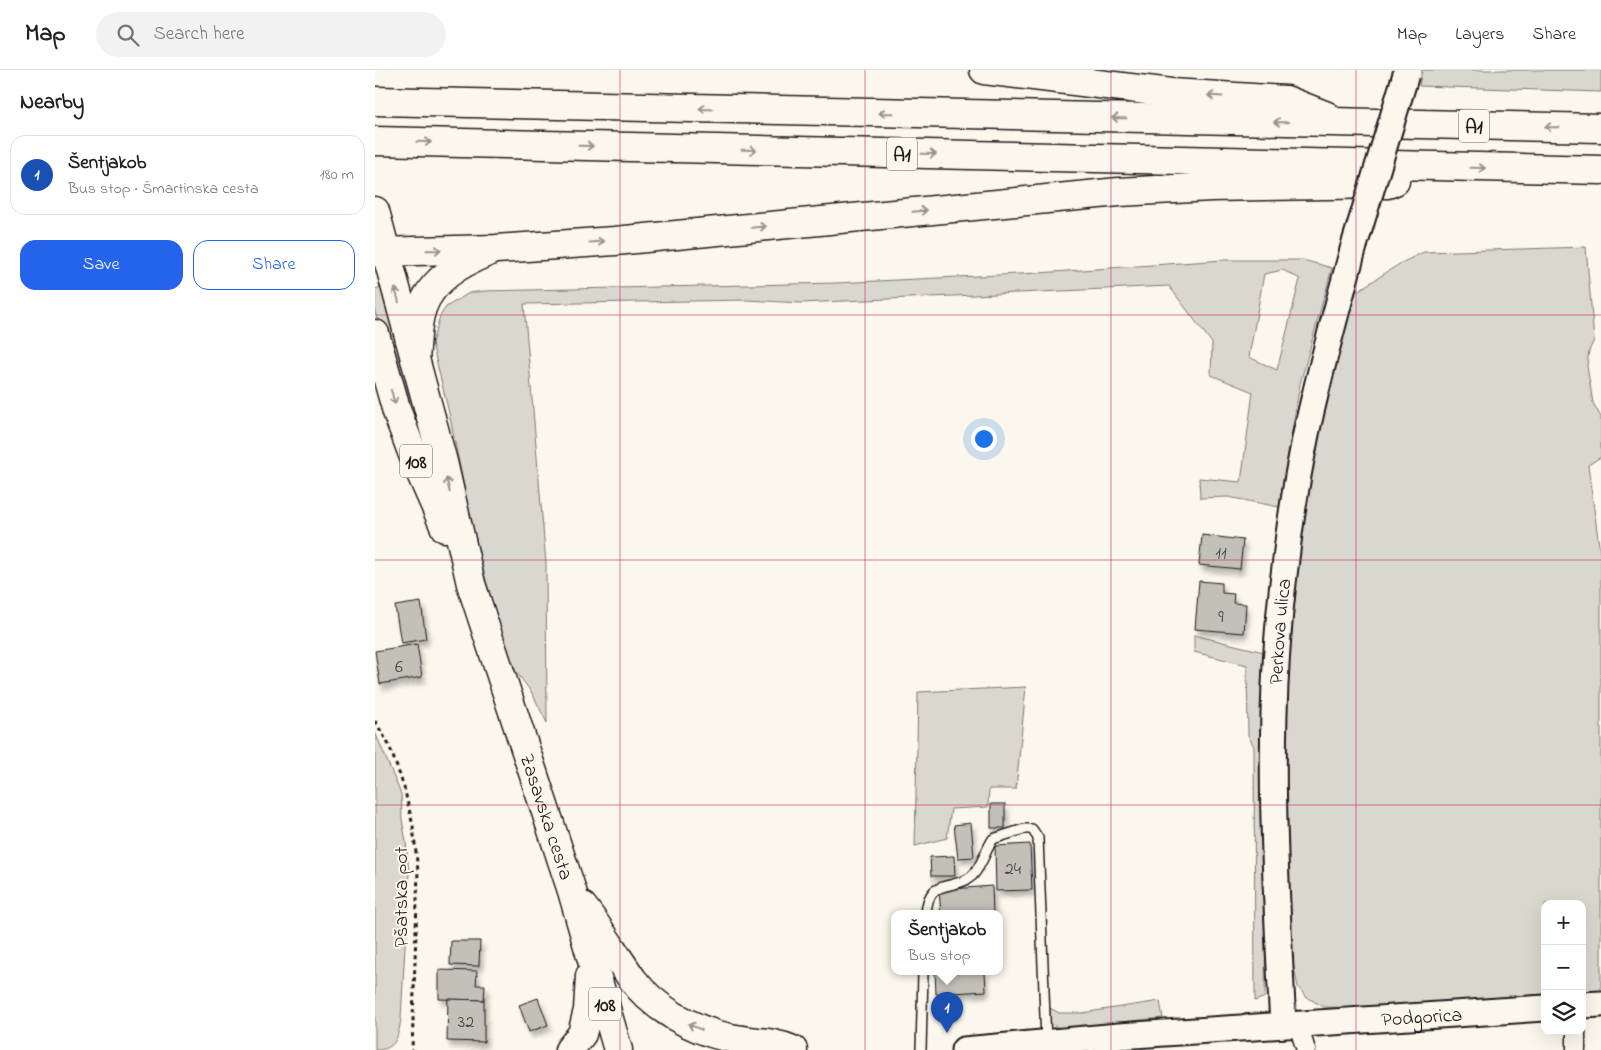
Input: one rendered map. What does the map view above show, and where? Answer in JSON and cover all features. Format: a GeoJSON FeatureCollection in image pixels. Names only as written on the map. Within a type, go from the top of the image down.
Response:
{"type":"FeatureCollection","features":[{"type":"Feature","properties":{"kind":"main road"},"geometry":{"type":"LineString","coordinates":[[984,70],[1171,93],[1286,100],[1347,123]]}},
{"type":"Feature","properties":{"kind":"main road","name":"A1"},"geometry":{"type":"LineString","coordinates":[[375,101],[1601,128]]}},
{"type":"Feature","properties":{"kind":"main road","name":"A1"},"geometry":{"type":"LineString","coordinates":[[375,141],[1601,170]]}},
{"type":"Feature","properties":{"kind":"main road"},"geometry":{"type":"LineString","coordinates":[[380,251],[495,248],[615,241],[1119,192],[1211,187],[1388,184],[1429,167]]}},
{"type":"Feature","properties":{"kind":"main road","name":"Zasavska cesta"},"geometry":{"type":"LineString","coordinates":[[375,211],[380,251],[415,359],[443,462],[471,584],[572,891],[619,1050]]}},
{"type":"Feature","properties":{"kind":"main road"},"geometry":{"type":"LineString","coordinates":[[415,359],[422,309],[432,288],[450,271],[470,259],[495,248]]}},
{"type":"Feature","properties":{"kind":"main road","name":"Zasavska cesta"},"geometry":{"type":"LineString","coordinates":[[375,334],[397,412],[415,460],[471,584]]}},
{"type":"Feature","properties":{"kind":"main road"},"geometry":{"type":"LineString","coordinates":[[572,891],[602,931],[634,981],[663,1009],[693,1027],[726,1038],[779,1044],[793,1050]]}},
{"type":"Feature","properties":{"kind":"main road"},"geometry":{"type":"LineString","coordinates":[[569,1050],[582,1034],[588,1010],[591,957]]}},
{"type":"Feature","properties":{"kind":"street","name":"Perkova ulica"},"geometry":{"type":"LineString","coordinates":[[1291,1025],[1276,902],[1274,704],[1285,568],[1305,436],[1319,377],[1354,246],[1406,72]]}},
{"type":"Feature","properties":{"kind":"street"},"geometry":{"type":"LineString","coordinates":[[1586,1005],[1601,1004]]}},
{"type":"Feature","properties":{"kind":"street","name":"Podgorica"},"geometry":{"type":"LineString","coordinates":[[964,1050],[1046,1042],[1121,1043],[1291,1025],[1541,1008]]}},
{"type":"Feature","properties":{"kind":"street"},"geometry":{"type":"LineString","coordinates":[[1291,1025],[1306,1050]]}},
{"type":"Feature","properties":{"kind":"street"},"geometry":{"type":"LineString","coordinates":[[1576,1035],[1576,1050]]}},
{"type":"Feature","properties":{"kind":"lane"},"geometry":{"type":"LineString","coordinates":[[926,910],[933,893],[940,886],[969,878],[977,870],[993,839],[1024,829],[1032,829],[1038,838],[1046,1042]]}},
{"type":"Feature","properties":{"kind":"lane"},"geometry":{"type":"LineString","coordinates":[[921,1050],[923,975]]}},
{"type":"Feature","properties":{"kind":"path","name":"Pšatska pot"},"geometry":{"type":"LineString","coordinates":[[375,721],[389,745],[404,787],[413,826],[418,871],[412,1050]]}},
{"type":"Feature","properties":{"kind":"shaded area"},"geometry":{"type":"Polygon","coordinates":[[[1422,70],[1601,70],[1601,92],[1419,86],[1422,70]]]}},
{"type":"Feature","properties":{"kind":"shaded area"},"geometry":{"type":"Polygon","coordinates":[[[1586,247],[1594,340],[1589,351],[1587,366],[1593,403],[1601,417],[1601,457],[1588,465],[1601,560],[1601,991],[1586,992],[1586,900],[1541,900],[1541,994],[1368,1008],[1324,1007],[1306,997],[1298,987],[1293,963],[1283,766],[1284,700],[1302,514],[1330,372],[1356,292],[1401,263],[1424,252],[1586,247]]]}},
{"type":"Feature","properties":{"kind":"shaded area"},"geometry":{"type":"Polygon","coordinates":[[[1223,260],[1303,260],[1332,268],[1300,384],[1279,507],[1228,497],[1200,498],[1199,478],[1241,482],[1253,392],[1211,375],[1212,343],[1169,286],[801,303],[747,300],[524,304],[546,563],[547,723],[532,693],[511,665],[477,550],[449,413],[432,343],[440,316],[446,307],[469,293],[484,291],[836,283],[1039,273],[1223,260]],[[1283,270],[1264,274],[1249,357],[1277,370],[1300,279],[1283,270]]]}},
{"type":"Feature","properties":{"kind":"shaded area"},"geometry":{"type":"Polygon","coordinates":[[[382,287],[425,436],[419,432],[397,384],[375,312],[375,289],[382,287]]]}},
{"type":"Feature","properties":{"kind":"shaded area"},"geometry":{"type":"Polygon","coordinates":[[[1194,635],[1264,652],[1265,997],[1255,1001],[1254,747],[1248,735],[1247,665],[1194,652],[1194,635]]]}},
{"type":"Feature","properties":{"kind":"shaded area"},"geometry":{"type":"Polygon","coordinates":[[[1026,687],[1016,789],[989,789],[988,807],[951,809],[947,838],[915,846],[918,692],[1026,687]]]}},
{"type":"Feature","properties":{"kind":"shaded area"},"geometry":{"type":"Polygon","coordinates":[[[375,732],[401,794],[409,874],[400,1025],[392,1045],[388,1048],[375,1050],[375,732]]]}},
{"type":"Feature","properties":{"kind":"shaded area"},"geometry":{"type":"Polygon","coordinates":[[[1160,1001],[1163,1018],[1059,1028],[1050,1023],[1050,1008],[1059,1013],[1082,1013],[1160,1001]]]}},
{"type":"Feature","properties":{"kind":"building"},"geometry":{"type":"Polygon","coordinates":[[[1202,535],[1243,540],[1240,569],[1199,565],[1202,535]]]}},
{"type":"Feature","properties":{"kind":"building"},"geometry":{"type":"Polygon","coordinates":[[[1199,581],[1222,583],[1222,593],[1234,594],[1233,603],[1246,604],[1244,633],[1195,629],[1199,581]]]}},
{"type":"Feature","properties":{"kind":"building"},"geometry":{"type":"Polygon","coordinates":[[[421,602],[426,639],[401,643],[395,606],[421,602]]]}},
{"type":"Feature","properties":{"kind":"building"},"geometry":{"type":"Polygon","coordinates":[[[417,644],[422,677],[380,684],[375,651],[417,644]]]}},
{"type":"Feature","properties":{"kind":"building"},"geometry":{"type":"Polygon","coordinates":[[[991,804],[1005,804],[1005,828],[991,828],[991,804]]]}},
{"type":"Feature","properties":{"kind":"building"},"geometry":{"type":"Polygon","coordinates":[[[971,823],[974,857],[958,858],[954,825],[971,823]]]}},
{"type":"Feature","properties":{"kind":"building"},"geometry":{"type":"Polygon","coordinates":[[[1030,844],[1032,890],[996,891],[995,846],[1030,844]]]}},
{"type":"Feature","properties":{"kind":"building"},"geometry":{"type":"Polygon","coordinates":[[[954,856],[955,876],[931,876],[930,857],[954,856]]]}},
{"type":"Feature","properties":{"kind":"building"},"geometry":{"type":"Polygon","coordinates":[[[992,886],[993,910],[941,910],[939,890],[992,886]]]}},
{"type":"Feature","properties":{"kind":"building"},"geometry":{"type":"Polygon","coordinates":[[[451,941],[480,941],[479,966],[450,965],[451,941]]]}},
{"type":"Feature","properties":{"kind":"building"},"geometry":{"type":"Polygon","coordinates":[[[439,970],[477,971],[476,985],[485,985],[484,1000],[439,999],[439,970]]]}},
{"type":"Feature","properties":{"kind":"building"},"geometry":{"type":"Polygon","coordinates":[[[935,975],[985,975],[986,991],[936,994],[935,975]]]}},
{"type":"Feature","properties":{"kind":"building"},"geometry":{"type":"Polygon","coordinates":[[[538,998],[548,1025],[529,1032],[519,1005],[538,998]]]}},
{"type":"Feature","properties":{"kind":"building"},"geometry":{"type":"Polygon","coordinates":[[[448,999],[484,1000],[484,1042],[447,1041],[448,999]]]}},
{"type":"Feature","properties":{"kind":"place","name":"Šentjakob"},"geometry":{"type":"Point","coordinates":[947,1033]}}]}
